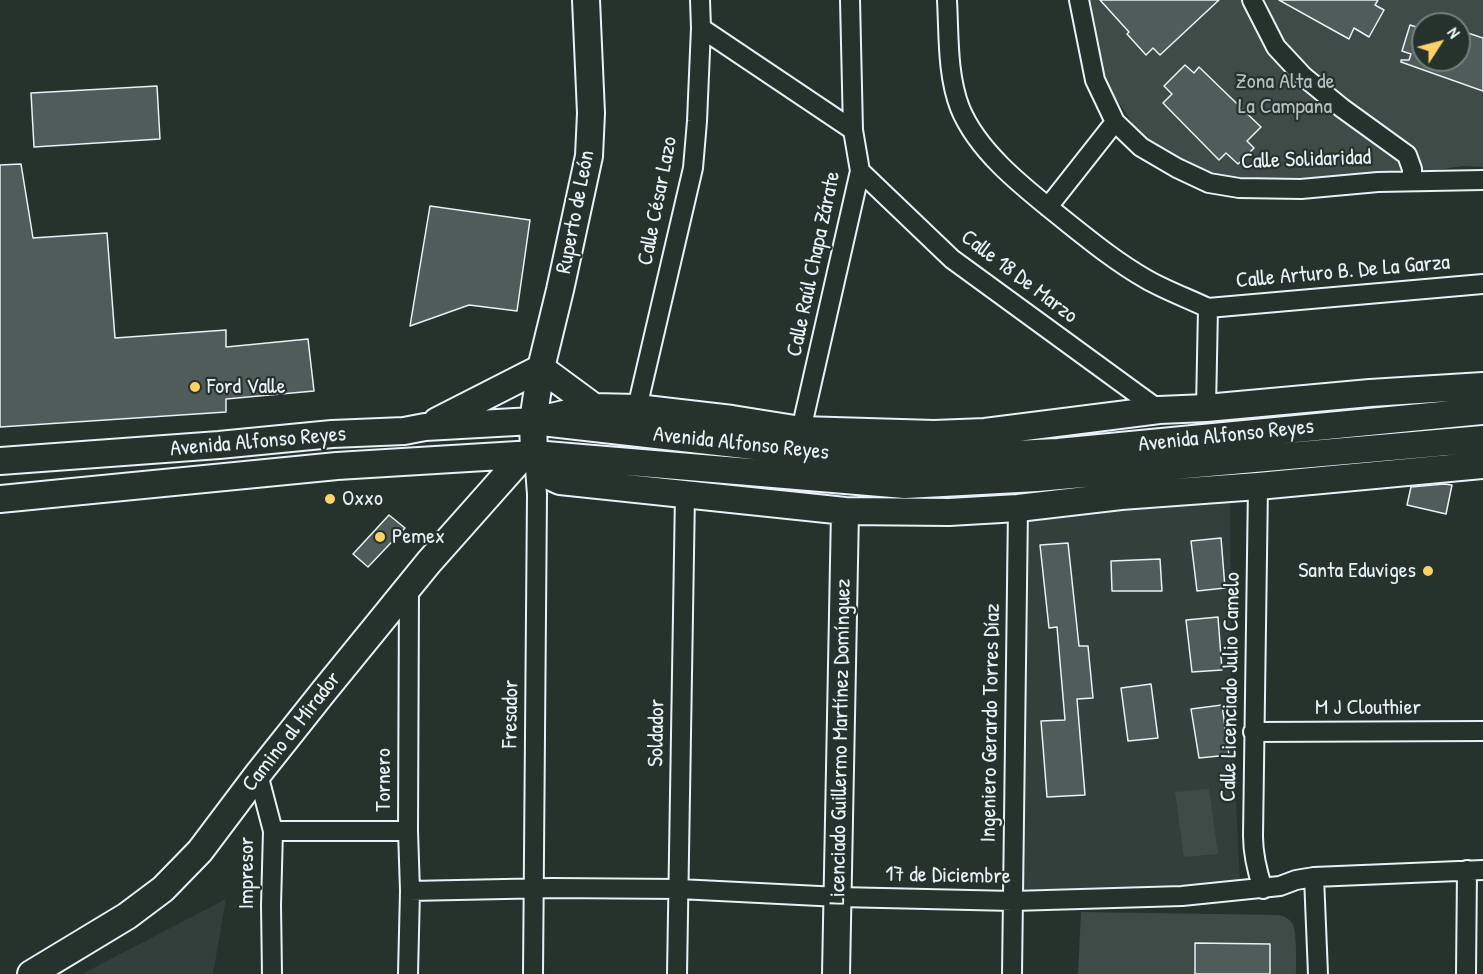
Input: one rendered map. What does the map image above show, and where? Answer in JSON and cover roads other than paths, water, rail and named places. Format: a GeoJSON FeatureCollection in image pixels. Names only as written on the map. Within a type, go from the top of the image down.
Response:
{"type":"FeatureCollection","features":[{"type":"Feature","properties":{"kind":"main road","name":"Ruperto de León"},"geometry":{"type":"LineString","coordinates":[[529,454],[541,368],[589,156],[591,113],[586,0]]}},
{"type":"Feature","properties":{"kind":"main road"},"geometry":{"type":"LineString","coordinates":[[425,427],[541,368],[594,407]]}},
{"type":"Feature","properties":{"kind":"main road"},"geometry":{"type":"LineString","coordinates":[[533,421],[594,407],[637,408],[801,430],[934,435],[985,432],[1159,410],[1483,386]]}},
{"type":"Feature","properties":{"kind":"main road","name":"Avenida Alfonso Reyes"},"geometry":{"type":"LineString","coordinates":[[0,461],[219,445],[332,434],[404,431],[425,427],[533,421],[771,448],[905,459],[1069,451],[1483,411]]}},
{"type":"Feature","properties":{"kind":"main road"},"geometry":{"type":"LineString","coordinates":[[934,435],[1015,454]]}},
{"type":"Feature","properties":{"kind":"main road"},"geometry":{"type":"LineString","coordinates":[[529,454],[549,476],[560,481],[845,511],[949,512],[1018,508],[1121,495],[1258,486],[1482,446]]}},
{"type":"Feature","properties":{"kind":"main road","name":"Avenida Alfonso Reyes"},"geometry":{"type":"LineString","coordinates":[[0,499],[337,466],[529,454],[905,485],[1037,478],[1482,446]]}},
{"type":"Feature","properties":{"kind":"main road","name":"Camino al Mirador"},"geometry":{"type":"LineString","coordinates":[[31,974],[128,916],[163,889],[200,851],[324,690],[429,562],[529,454]]}},
{"type":"Feature","properties":{"kind":"main road"},"geometry":{"type":"LineString","coordinates":[[949,512],[1037,478]]}},
{"type":"Feature","properties":{"kind":"main road","name":"Licenciado Guillermo Martínez Domínguez"},"geometry":{"type":"LineString","coordinates":[[836,974],[845,511]]}},
{"type":"Feature","properties":{"kind":"street","name":"Calle César Lazo"},"geometry":{"type":"LineString","coordinates":[[637,408],[693,168],[701,28],[700,0]]}},
{"type":"Feature","properties":{"kind":"street","name":"Calle Raúl Chapa Zárate"},"geometry":{"type":"LineString","coordinates":[[801,430],[860,171],[853,130],[850,0]]}},
{"type":"Feature","properties":{"kind":"street","name":"Calle Arturo B. De La Garza"},"geometry":{"type":"LineString","coordinates":[[947,0],[951,72],[960,108],[976,138],[998,163],[1048,207],[1107,253],[1147,280],[1208,308],[1483,284]]}},
{"type":"Feature","properties":{"kind":"street","name":"Calle Solidaridad"},"geometry":{"type":"LineString","coordinates":[[1078,0],[1095,80],[1114,122],[1141,147],[1209,183],[1239,188],[1301,189],[1378,182],[1483,180]]}},
{"type":"Feature","properties":{"kind":"street"},"geometry":{"type":"LineString","coordinates":[[1252,0],[1276,47],[1303,76],[1342,108],[1407,155],[1412,169],[1412,181]]}},
{"type":"Feature","properties":{"kind":"street"},"geometry":{"type":"LineString","coordinates":[[701,28],[853,130]]}},
{"type":"Feature","properties":{"kind":"street"},"geometry":{"type":"LineString","coordinates":[[1048,207],[1114,122]]}},
{"type":"Feature","properties":{"kind":"street","name":"Calle 18 De Marzo"},"geometry":{"type":"LineString","coordinates":[[860,171],[952,260],[1159,410]]}},
{"type":"Feature","properties":{"kind":"street","name":"Calle Arturo B. De La Garza"},"geometry":{"type":"LineString","coordinates":[[1206,408],[1208,308]]}},
{"type":"Feature","properties":{"kind":"street","name":"Fresador"},"geometry":{"type":"LineString","coordinates":[[529,454],[537,494],[533,974]]}},
{"type":"Feature","properties":{"kind":"street","name":"Calle Licenciado Julio Camelo"},"geometry":{"type":"LineString","coordinates":[[1258,486],[1253,851],[1263,888]]}},
{"type":"Feature","properties":{"kind":"street","name":"Soldador"},"geometry":{"type":"LineString","coordinates":[[677,974],[685,494]]}},
{"type":"Feature","properties":{"kind":"street","name":"Ingeniero Gerardo Torres Díaz"},"geometry":{"type":"LineString","coordinates":[[1012,974],[1018,508]]}},
{"type":"Feature","properties":{"kind":"street","name":"Tornero"},"geometry":{"type":"LineString","coordinates":[[408,974],[409,587]]}},
{"type":"Feature","properties":{"kind":"street","name":"M J Clouthier"},"geometry":{"type":"LineString","coordinates":[[1253,732],[1483,731]]}},
{"type":"Feature","properties":{"kind":"street","name":"Impresor"},"geometry":{"type":"LineString","coordinates":[[258,774],[273,831],[272,974]]}},
{"type":"Feature","properties":{"kind":"street"},"geometry":{"type":"LineString","coordinates":[[273,831],[408,831]]}},
{"type":"Feature","properties":{"kind":"street"},"geometry":{"type":"LineString","coordinates":[[1466,974],[1475,870]]}},
{"type":"Feature","properties":{"kind":"street","name":"17 de Diciembre"},"geometry":{"type":"LineString","coordinates":[[410,891],[533,888],[679,889],[838,897],[1013,902],[1182,896],[1280,886],[1314,877],[1475,870]]}},
{"type":"Feature","properties":{"kind":"street"},"geometry":{"type":"LineString","coordinates":[[1314,877],[1318,974]]}},
{"type":"Feature","properties":{"kind":"place","name":"Ford Valle"},"geometry":{"type":"Point","coordinates":[195,387]}},
{"type":"Feature","properties":{"kind":"place","name":"Oxxo"},"geometry":{"type":"Point","coordinates":[330,499]}},
{"type":"Feature","properties":{"kind":"place","name":"Pemex"},"geometry":{"type":"Point","coordinates":[380,537]}},
{"type":"Feature","properties":{"kind":"place","name":"Santa Eduviges"},"geometry":{"type":"Point","coordinates":[1428,571]}},
{"type":"Feature","properties":{"kind":"park label","name":"Zona Alta de La Campana"},"geometry":{"type":"Point","coordinates":[1285,94]}}]}
